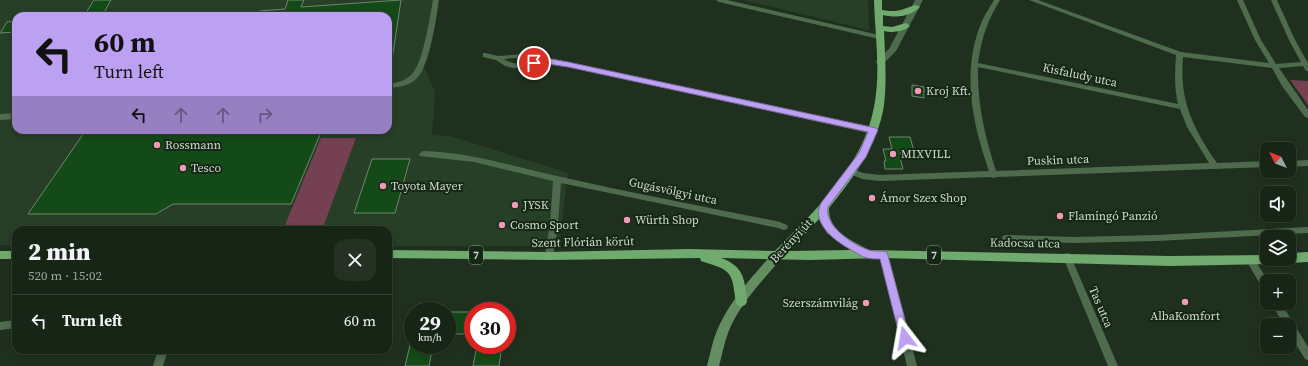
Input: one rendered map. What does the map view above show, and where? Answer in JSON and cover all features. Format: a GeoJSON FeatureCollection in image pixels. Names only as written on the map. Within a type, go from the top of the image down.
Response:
{"type":"FeatureCollection","features":[{"type":"Feature","properties":{"kind":"main road","name":"Berényi út"},"geometry":{"type":"LineString","coordinates":[[713,366],[722,333],[730,317],[778,255],[824,206],[851,171],[862,154],[873,130],[879,106],[880,62],[878,0]]}},
{"type":"Feature","properties":{"kind":"main road"},"geometry":{"type":"LineString","coordinates":[[878,12],[896,15],[903,14],[917,3]]}},
{"type":"Feature","properties":{"kind":"main road"},"geometry":{"type":"LineString","coordinates":[[879,27],[889,30],[896,30],[906,26]]}},
{"type":"Feature","properties":{"kind":"main road"},"geometry":{"type":"LineString","coordinates":[[824,206],[824,218],[831,230],[842,240],[868,255]]}},
{"type":"Feature","properties":{"kind":"main road","name":"Szent Flórián körút"},"geometry":{"type":"LineString","coordinates":[[392,254],[549,256],[689,254],[778,255]]}},
{"type":"Feature","properties":{"kind":"main road"},"geometry":{"type":"LineString","coordinates":[[689,254],[717,261],[732,269],[738,278],[741,302]]}},
{"type":"Feature","properties":{"kind":"main road","name":"Kadocsa utca"},"geometry":{"type":"LineString","coordinates":[[778,255],[810,256],[884,254],[1162,260],[1260,260]]}},
{"type":"Feature","properties":{"kind":"main road"},"geometry":{"type":"LineString","coordinates":[[0,255],[12,255]]}},
{"type":"Feature","properties":{"kind":"main road"},"geometry":{"type":"LineString","coordinates":[[1296,258],[1308,257]]}},
{"type":"Feature","properties":{"kind":"street"},"geometry":{"type":"LineString","coordinates":[[392,85],[410,80],[420,69],[436,0]]}},
{"type":"Feature","properties":{"kind":"street"},"geometry":{"type":"LineString","coordinates":[[719,0],[879,37]]}},
{"type":"Feature","properties":{"kind":"street"},"geometry":{"type":"LineString","coordinates":[[994,174],[983,146],[977,117],[974,90],[974,64],[981,28],[997,0]]}},
{"type":"Feature","properties":{"kind":"street"},"geometry":{"type":"LineString","coordinates":[[1032,0],[1180,54],[1275,66],[1307,67]]}},
{"type":"Feature","properties":{"kind":"street"},"geometry":{"type":"LineString","coordinates":[[1240,0],[1258,40],[1285,84],[1308,115]]}},
{"type":"Feature","properties":{"kind":"street"},"geometry":{"type":"LineString","coordinates":[[1274,0],[1289,35],[1307,67]]}},
{"type":"Feature","properties":{"kind":"street"},"geometry":{"type":"LineString","coordinates":[[880,62],[892,52],[917,3]]}},
{"type":"Feature","properties":{"kind":"street"},"geometry":{"type":"LineString","coordinates":[[1180,54],[1178,80],[1181,107],[1192,132],[1215,166]]}},
{"type":"Feature","properties":{"kind":"street"},"geometry":{"type":"LineString","coordinates":[[485,55],[498,58],[526,56],[540,60],[568,64],[873,130]]}},
{"type":"Feature","properties":{"kind":"street"},"geometry":{"type":"LineString","coordinates":[[498,58],[503,63],[517,67],[526,66],[540,60]]}},
{"type":"Feature","properties":{"kind":"street","name":"Kisfaludy utca"},"geometry":{"type":"LineString","coordinates":[[974,64],[1181,107]]}},
{"type":"Feature","properties":{"kind":"street"},"geometry":{"type":"LineString","coordinates":[[0,117],[12,116]]}},
{"type":"Feature","properties":{"kind":"street","name":"Gugásvölgyi utca"},"geometry":{"type":"LineString","coordinates":[[423,154],[437,154],[464,158],[784,227]]}},
{"type":"Feature","properties":{"kind":"street"},"geometry":{"type":"LineString","coordinates":[[1296,164],[1308,163]]}},
{"type":"Feature","properties":{"kind":"street","name":"Puskin utca"},"geometry":{"type":"LineString","coordinates":[[851,171],[862,176],[876,178],[1260,164]]}},
{"type":"Feature","properties":{"kind":"street"},"geometry":{"type":"LineString","coordinates":[[549,256],[554,224],[557,179]]}},
{"type":"Feature","properties":{"kind":"street","name":"Kadocsa utca"},"geometry":{"type":"LineString","coordinates":[[1006,238],[1074,240],[1156,238],[1308,230]]}},
{"type":"Feature","properties":{"kind":"street"},"geometry":{"type":"LineString","coordinates":[[884,254],[912,366]]}},
{"type":"Feature","properties":{"kind":"street","name":"Tas utca"},"geometry":{"type":"LineString","coordinates":[[1067,257],[1113,366]]}},
{"type":"Feature","properties":{"kind":"street"},"geometry":{"type":"LineString","coordinates":[[1250,260],[1260,276]]}},
{"type":"Feature","properties":{"kind":"street"},"geometry":{"type":"LineString","coordinates":[[1280,310],[1308,356]]}},
{"type":"Feature","properties":{"kind":"street"},"geometry":{"type":"LineString","coordinates":[[0,326],[12,324]]}},
{"type":"Feature","properties":{"kind":"street"},"geometry":{"type":"LineString","coordinates":[[158,366],[162,354]]}},
{"type":"Feature","properties":{"kind":"shaded area"},"geometry":{"type":"Polygon","coordinates":[[[0,0],[438,0],[423,66],[435,91],[432,135],[450,136],[568,173],[559,246],[392,246],[392,226],[12,226],[12,245],[0,245],[0,0]]]}},
{"type":"Feature","properties":{"kind":"shaded area"},"geometry":{"type":"Polygon","coordinates":[[[743,0],[868,0],[869,30],[743,0]]]}},
{"type":"Feature","properties":{"kind":"shaded area"},"geometry":{"type":"Polygon","coordinates":[[[1290,80],[1308,81],[1308,105],[1290,80]]]}},
{"type":"Feature","properties":{"kind":"shaded area"},"geometry":{"type":"Polygon","coordinates":[[[321,138],[356,138],[323,226],[285,226],[321,138]]]}},
{"type":"Feature","properties":{"kind":"building"},"geometry":{"type":"Polygon","coordinates":[[[94,0],[111,0],[104,12],[86,12],[94,0]]]}},
{"type":"Feature","properties":{"kind":"building"},"geometry":{"type":"Polygon","coordinates":[[[288,0],[304,0],[301,7],[401,0],[392,60],[392,12],[259,11],[285,9],[288,0]]]}},
{"type":"Feature","properties":{"kind":"building"},"geometry":{"type":"Polygon","coordinates":[[[12,21],[12,32],[0,33],[7,22],[12,21]]]}},
{"type":"Feature","properties":{"kind":"building","name":"Kroj Kft."},"geometry":{"type":"Polygon","coordinates":[[[912,85],[924,87],[924,98],[912,96],[912,85]]]}},
{"type":"Feature","properties":{"kind":"building","name":"Tesco"},"geometry":{"type":"Polygon","coordinates":[[[83,134],[320,134],[291,204],[173,204],[156,214],[28,214],[83,134]]]}},
{"type":"Feature","properties":{"kind":"building","name":"MIXVILL"},"geometry":{"type":"Polygon","coordinates":[[[889,137],[910,137],[914,151],[900,151],[903,169],[885,169],[884,161],[886,161],[883,149],[892,149],[889,137]]]}},
{"type":"Feature","properties":{"kind":"building","name":"Toyota Mayer"},"geometry":{"type":"Polygon","coordinates":[[[372,159],[410,159],[395,213],[354,213],[372,159]]]}},
{"type":"Feature","properties":{"kind":"building"},"geometry":{"type":"Polygon","coordinates":[[[456,312],[464,312],[464,334],[456,334],[456,312]]]}},
{"type":"Feature","properties":{"kind":"building"},"geometry":{"type":"Polygon","coordinates":[[[408,354],[431,354],[429,366],[405,366],[408,354]]]}},
{"type":"Feature","properties":{"kind":"building"},"geometry":{"type":"Polygon","coordinates":[[[475,354],[501,354],[499,366],[473,366],[475,354]]]}},
{"type":"Feature","properties":{"kind":"place","name":"Kroj Kft."},"geometry":{"type":"Point","coordinates":[918,91]}},
{"type":"Feature","properties":{"kind":"place","name":"Rossmann"},"geometry":{"type":"Point","coordinates":[157,145]}},
{"type":"Feature","properties":{"kind":"place","name":"MIXVILL"},"geometry":{"type":"Point","coordinates":[893,154]}},
{"type":"Feature","properties":{"kind":"place","name":"Tesco"},"geometry":{"type":"Point","coordinates":[183,168]}},
{"type":"Feature","properties":{"kind":"place","name":"Toyota Mayer"},"geometry":{"type":"Point","coordinates":[383,186]}},
{"type":"Feature","properties":{"kind":"place","name":"Ámor Szex Shop"},"geometry":{"type":"Point","coordinates":[872,198]}},
{"type":"Feature","properties":{"kind":"place","name":"JYSK"},"geometry":{"type":"Point","coordinates":[515,205]}},
{"type":"Feature","properties":{"kind":"place","name":"Flamingó Panzió"},"geometry":{"type":"Point","coordinates":[1060,216]}},
{"type":"Feature","properties":{"kind":"place","name":"Würth Shop"},"geometry":{"type":"Point","coordinates":[627,220]}},
{"type":"Feature","properties":{"kind":"place","name":"Cosmo Sport"},"geometry":{"type":"Point","coordinates":[502,225]}},
{"type":"Feature","properties":{"kind":"place","name":"AlbaKomfort"},"geometry":{"type":"Point","coordinates":[1185,302]}},
{"type":"Feature","properties":{"kind":"place","name":"Szerszámvilág"},"geometry":{"type":"Point","coordinates":[866,303]}},
{"type":"Feature","properties":{"kind":"route"},"geometry":{"type":"LineString","coordinates":[[534,63],[540,60],[568,64],[873,130],[862,154],[844,181],[824,206],[824,218],[831,230],[842,240],[868,255],[884,254],[905,338]]}}]}
